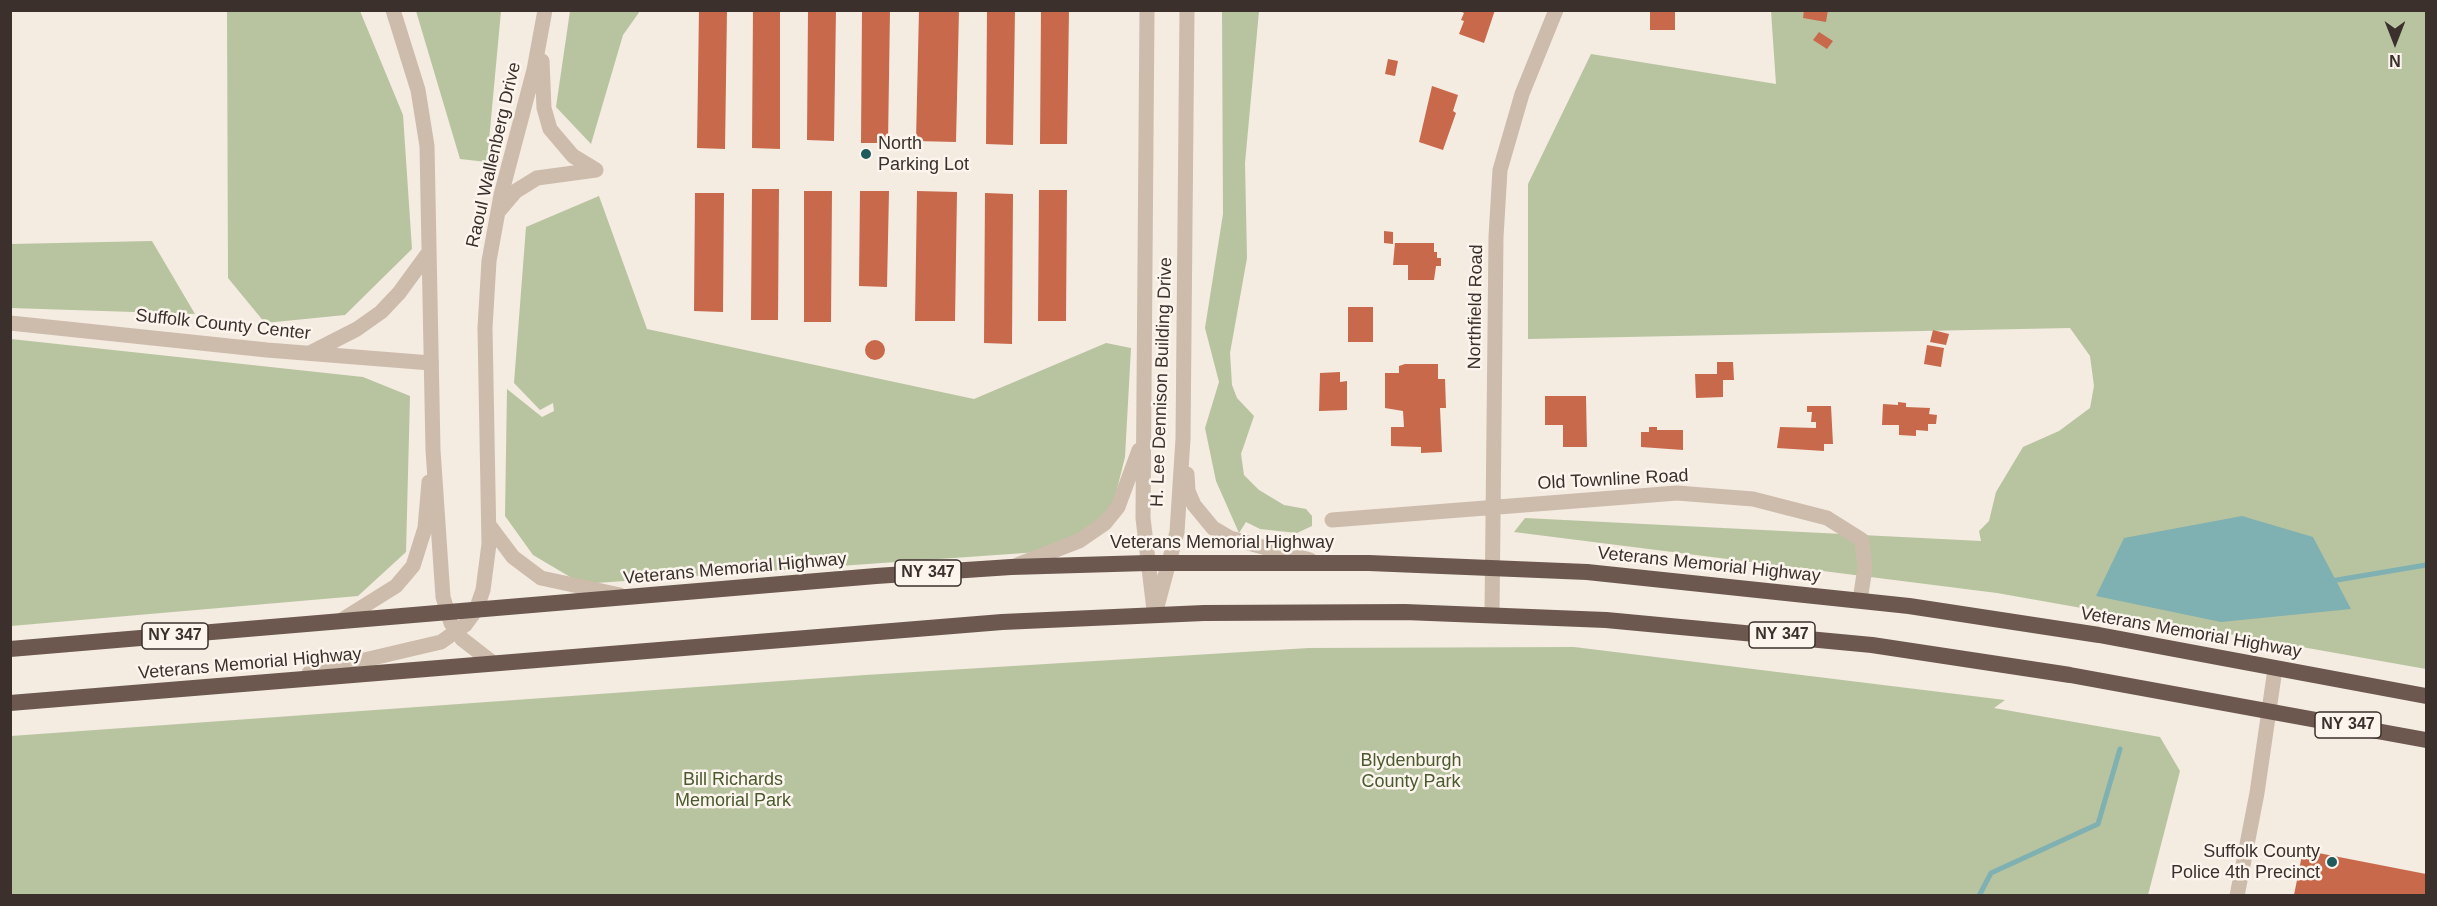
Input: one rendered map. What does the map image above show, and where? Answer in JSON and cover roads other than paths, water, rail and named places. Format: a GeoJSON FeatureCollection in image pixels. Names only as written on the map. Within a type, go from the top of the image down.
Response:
{"type":"FeatureCollection","features":[{"type":"Feature","properties":{"kind":"highway","name":"Veterans Memorial Highway"},"geometry":{"type":"LineString","coordinates":[[10,649],[1011,567],[1170,562],[1318,562],[1587,572],[1860,600],[2065,630],[2427,696]]}},
{"type":"Feature","properties":{"kind":"highway","name":"Veterans Memorial Highway"},"geometry":{"type":"LineString","coordinates":[[10,704],[1002,622],[1155,614],[1274,611],[1492,614],[1672,625],[1872,645],[2070,675],[2427,740]]}},
{"type":"Feature","properties":{"kind":"street"},"geometry":{"type":"LineString","coordinates":[[393,10],[422,109],[427,146],[433,450],[441,583],[446,612],[458,632],[469,647],[493,663]]}},
{"type":"Feature","properties":{"kind":"street","name":"Raoul Wallenberg Drive"},"geometry":{"type":"LineString","coordinates":[[476,610],[489,562],[485,328],[489,261],[496,216],[541,39],[545,10]]}},
{"type":"Feature","properties":{"kind":"street","name":"H. Lee Dennison Building Drive"},"geometry":{"type":"LineString","coordinates":[[1147,10],[1143,530],[1155,614]]}},
{"type":"Feature","properties":{"kind":"street","name":"H. Lee Dennison Building Drive"},"geometry":{"type":"LineString","coordinates":[[1155,614],[1177,532],[1183,439],[1187,10]]}},
{"type":"Feature","properties":{"kind":"street","name":"Northfield Road"},"geometry":{"type":"LineString","coordinates":[[1492,614],[1496,237],[1500,170],[1522,94],[1557,10]]}},
{"type":"Feature","properties":{"kind":"street"},"geometry":{"type":"LineString","coordinates":[[496,216],[509,198],[526,183],[549,175],[596,170],[573,156],[550,129],[543,97],[541,39]]}},
{"type":"Feature","properties":{"kind":"street"},"geometry":{"type":"LineString","coordinates":[[310,353],[357,329],[381,312],[399,293],[429,252]]}},
{"type":"Feature","properties":{"kind":"street","name":"Suffolk County Center"},"geometry":{"type":"LineString","coordinates":[[10,323],[431,363]]}},
{"type":"Feature","properties":{"kind":"street"},"geometry":{"type":"LineString","coordinates":[[1011,567],[1079,541],[1105,523],[1123,496],[1143,438]]}},
{"type":"Feature","properties":{"kind":"street"},"geometry":{"type":"LineString","coordinates":[[1183,439],[1188,491],[1205,522],[1230,538],[1318,562]]}},
{"type":"Feature","properties":{"kind":"street"},"geometry":{"type":"LineString","coordinates":[[339,621],[396,586],[413,566],[425,528],[433,450]]}},
{"type":"Feature","properties":{"kind":"street","name":"Old Townline Road"},"geometry":{"type":"LineString","coordinates":[[1332,520],[1677,493],[1753,499],[1827,518],[1862,540],[1865,568],[1860,600]]}},
{"type":"Feature","properties":{"kind":"street"},"geometry":{"type":"LineString","coordinates":[[489,525],[513,557],[541,578],[631,597]]}},
{"type":"Feature","properties":{"kind":"street"},"geometry":{"type":"LineString","coordinates":[[274,681],[429,646],[458,632],[476,610]]}},
{"type":"Feature","properties":{"kind":"street"},"geometry":{"type":"LineString","coordinates":[[2237,896],[2270,711],[2275,669]]}},
{"type":"Feature","properties":{"kind":"water"},"geometry":{"type":"Polygon","coordinates":[[[2242,516],[2313,537],[2351,609],[2221,622],[2096,596],[2124,538],[2242,516]]]}},
{"type":"Feature","properties":{"kind":"waterway"},"geometry":{"type":"LineString","coordinates":[[2331,581],[2426,565]]}},
{"type":"Feature","properties":{"kind":"waterway"},"geometry":{"type":"LineString","coordinates":[[1979,896],[1991,873],[2098,824],[2120,749]]}},
{"type":"Feature","properties":{"kind":"place","name":"North Parking Lot"},"geometry":{"type":"Point","coordinates":[866,154]}},
{"type":"Feature","properties":{"kind":"place","name":"Suffolk County Police 4th Precinct"},"geometry":{"type":"Point","coordinates":[2332,862]}},
{"type":"Feature","properties":{"kind":"park label","name":"Blydenburgh County Park"},"geometry":{"type":"Point","coordinates":[1411,771]}},
{"type":"Feature","properties":{"kind":"park label","name":"Bill Richards Memorial Park"},"geometry":{"type":"Point","coordinates":[733,790]}}]}
